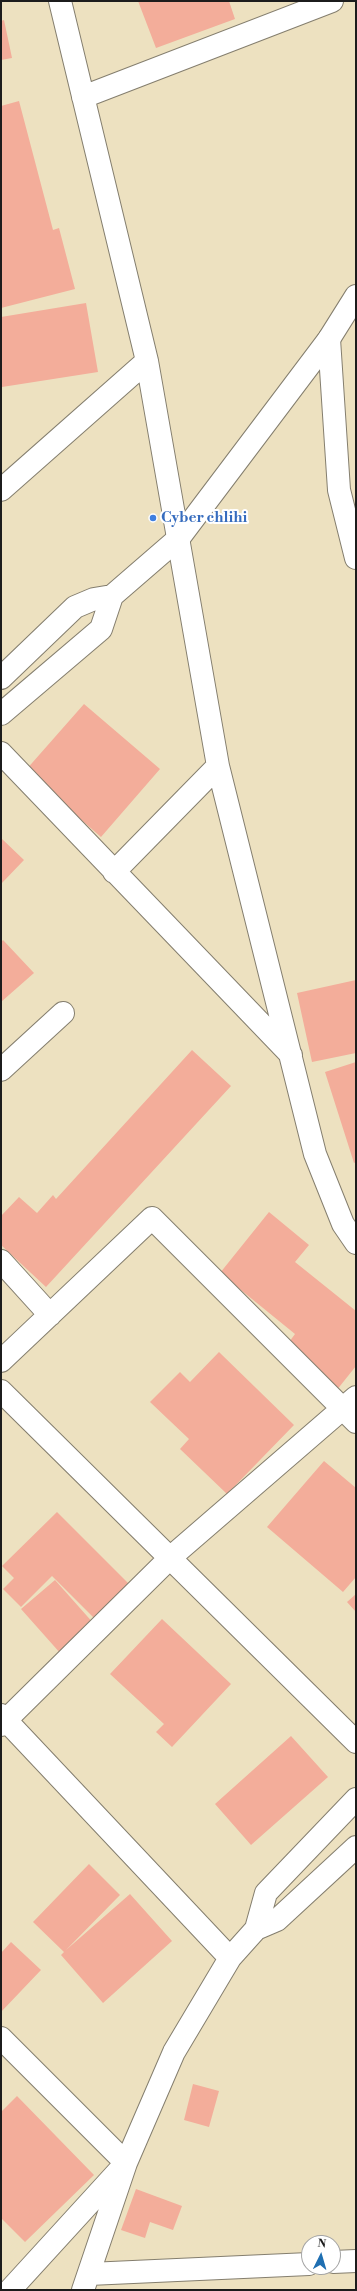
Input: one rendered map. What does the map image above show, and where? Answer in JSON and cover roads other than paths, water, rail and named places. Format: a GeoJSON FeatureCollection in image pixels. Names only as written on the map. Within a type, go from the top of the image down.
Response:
{"type":"FeatureCollection","features":[{"type":"Feature","properties":{"kind":"street"},"geometry":{"type":"LineString","coordinates":[[60,1],[147,360],[218,766],[292,1056],[315,1154],[350,1221],[356,1243]]}},
{"type":"Feature","properties":{"kind":"street"},"geometry":{"type":"LineString","coordinates":[[83,97],[332,1]]}},
{"type":"Feature","properties":{"kind":"street"},"geometry":{"type":"LineString","coordinates":[[1,714],[101,629],[112,596],[179,538],[329,339],[356,296]]}},
{"type":"Feature","properties":{"kind":"street"},"geometry":{"type":"LineString","coordinates":[[329,339],[339,490],[356,558]]}},
{"type":"Feature","properties":{"kind":"street"},"geometry":{"type":"LineString","coordinates":[[1,490],[147,360]]}},
{"type":"Feature","properties":{"kind":"street"},"geometry":{"type":"LineString","coordinates":[[1,678],[75,607],[94,599],[112,596]]}},
{"type":"Feature","properties":{"kind":"street"},"geometry":{"type":"LineString","coordinates":[[1,753],[292,1056]]}},
{"type":"Feature","properties":{"kind":"street"},"geometry":{"type":"LineString","coordinates":[[114,872],[218,766]]}},
{"type":"Feature","properties":{"kind":"street"},"geometry":{"type":"LineString","coordinates":[[1,1070],[64,1013]]}},
{"type":"Feature","properties":{"kind":"street"},"geometry":{"type":"LineString","coordinates":[[1,1361],[152,1218],[352,1409],[171,1558],[3,1720],[230,1958]]}},
{"type":"Feature","properties":{"kind":"street"},"geometry":{"type":"LineString","coordinates":[[1,1261],[50,1314]]}},
{"type":"Feature","properties":{"kind":"street"},"geometry":{"type":"LineString","coordinates":[[1,1390],[356,1742]]}},
{"type":"Feature","properties":{"kind":"street"},"geometry":{"type":"LineString","coordinates":[[256,1929],[266,1893],[356,1799]]}},
{"type":"Feature","properties":{"kind":"street"},"geometry":{"type":"LineString","coordinates":[[301,2265],[86,2282],[126,2163],[174,2052],[230,1958],[256,1929],[277,1920],[356,1847]]}},
{"type":"Feature","properties":{"kind":"street"},"geometry":{"type":"LineString","coordinates":[[1,2038],[126,2163]]}},
{"type":"Feature","properties":{"kind":"street"},"geometry":{"type":"LineString","coordinates":[[10,2290],[126,2163]]}},
{"type":"Feature","properties":{"kind":"street"},"geometry":{"type":"LineString","coordinates":[[341,2262],[356,2261]]}},
{"type":"Feature","properties":{"kind":"place","name":"Cyber chlihi"},"geometry":{"type":"Point","coordinates":[153,518]}}]}
